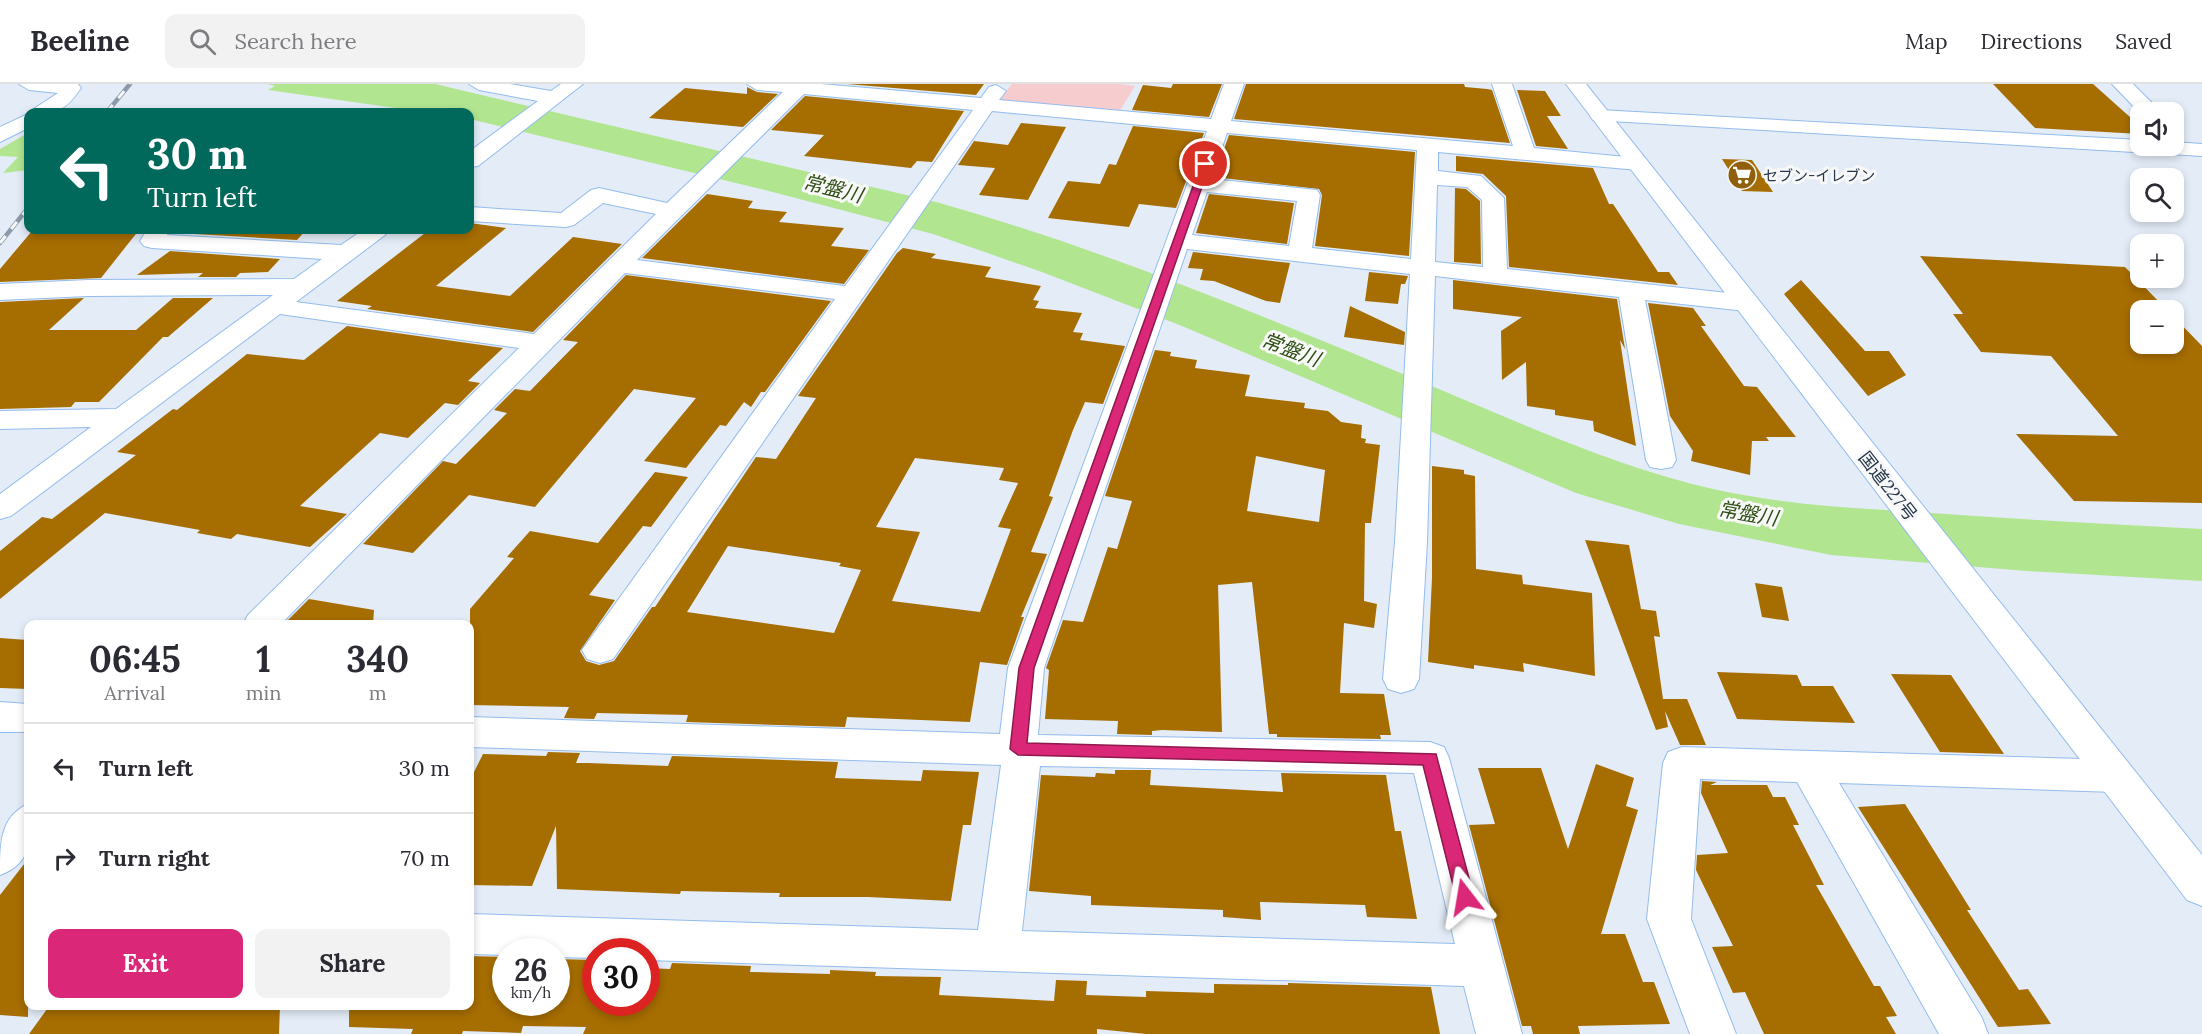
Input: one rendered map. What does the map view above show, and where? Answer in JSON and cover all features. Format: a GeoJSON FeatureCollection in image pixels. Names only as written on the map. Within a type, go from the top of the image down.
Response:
{"type":"FeatureCollection","features":[{"type":"Feature","properties":{"kind":"main road"},"geometry":{"type":"LineString","coordinates":[[29,84],[71,88],[62,101],[49,108]]}},
{"type":"Feature","properties":{"kind":"main road"},"geometry":{"type":"LineString","coordinates":[[479,84],[550,101]]}},
{"type":"Feature","properties":{"kind":"main road"},"geometry":{"type":"LineString","coordinates":[[474,158],[573,84]]}},
{"type":"Feature","properties":{"kind":"main road"},"geometry":{"type":"LineString","coordinates":[[757,84],[801,86],[1638,164]]}},
{"type":"Feature","properties":{"kind":"main road"},"geometry":{"type":"LineString","coordinates":[[600,650],[923,192],[939,170],[946,166],[1001,84]]}},
{"type":"Feature","properties":{"kind":"main road"},"geometry":{"type":"LineString","coordinates":[[998,949],[1020,749],[1026,668],[1234,84]]}},
{"type":"Feature","properties":{"kind":"main road"},"geometry":{"type":"LineString","coordinates":[[1502,84],[1526,155]]}},
{"type":"Feature","properties":{"kind":"main road","name":"国道227号"},"geometry":{"type":"LineString","coordinates":[[1576,84],[2202,887]]}},
{"type":"Feature","properties":{"kind":"main road"},"geometry":{"type":"LineString","coordinates":[[2122,84],[2141,102]]}},
{"type":"Feature","properties":{"kind":"main road"},"geometry":{"type":"LineString","coordinates":[[264,620],[539,343],[801,86]]}},
{"type":"Feature","properties":{"kind":"main road"},"geometry":{"type":"LineString","coordinates":[[1600,116],[2192,149]]}},
{"type":"Feature","properties":{"kind":"main road"},"geometry":{"type":"LineString","coordinates":[[0,136],[24,122]]}},
{"type":"Feature","properties":{"kind":"main road"},"geometry":{"type":"LineString","coordinates":[[1401,679],[1411,542],[1414,430],[1419,372],[1428,146]]}},
{"type":"Feature","properties":{"kind":"main road"},"geometry":{"type":"LineString","coordinates":[[1425,177],[1473,182],[1493,198],[1495,276]]}},
{"type":"Feature","properties":{"kind":"main road"},"geometry":{"type":"LineString","coordinates":[[1198,184],[1309,195],[1299,255]]}},
{"type":"Feature","properties":{"kind":"main road"},"geometry":{"type":"LineString","coordinates":[[474,214],[566,220],[599,195],[672,211]]}},
{"type":"Feature","properties":{"kind":"main road"},"geometry":{"type":"LineString","coordinates":[[156,234],[152,241],[345,253]]}},
{"type":"Feature","properties":{"kind":"main road"},"geometry":{"type":"LineString","coordinates":[[0,509],[122,418],[294,298],[345,253],[371,234]]}},
{"type":"Feature","properties":{"kind":"main road"},"geometry":{"type":"LineString","coordinates":[[1178,241],[1746,303]]}},
{"type":"Feature","properties":{"kind":"main road"},"geometry":{"type":"LineString","coordinates":[[621,265],[852,294]]}},
{"type":"Feature","properties":{"kind":"main road"},"geometry":{"type":"LineString","coordinates":[[0,292],[88,288],[294,298],[539,343]]}},
{"type":"Feature","properties":{"kind":"main road"},"geometry":{"type":"LineString","coordinates":[[1631,291],[1661,460]]}},
{"type":"Feature","properties":{"kind":"main road"},"geometry":{"type":"LineString","coordinates":[[0,420],[122,418]]}},
{"type":"Feature","properties":{"kind":"main road"},"geometry":{"type":"LineString","coordinates":[[0,717],[24,718]]}},
{"type":"Feature","properties":{"kind":"main road"},"geometry":{"type":"LineString","coordinates":[[474,732],[1020,749],[1430,758],[1499,1034]]}},
{"type":"Feature","properties":{"kind":"main road"},"geometry":{"type":"LineString","coordinates":[[1713,1034],[1669,919],[1682,763],[2115,776]]}},
{"type":"Feature","properties":{"kind":"main road"},"geometry":{"type":"LineString","coordinates":[[1808,766],[1965,1034]]}},
{"type":"Feature","properties":{"kind":"main road"},"geometry":{"type":"LineString","coordinates":[[0,857],[24,826]]}},
{"type":"Feature","properties":{"kind":"main road"},"geometry":{"type":"LineString","coordinates":[[474,934],[1483,966]]}},
{"type":"Feature","properties":{"kind":"shaded area"},"geometry":{"type":"Polygon","coordinates":[[[1012,84],[1135,86],[1119,112],[1000,100],[1012,84]]]}},
{"type":"Feature","properties":{"kind":"water","name":"常盤川"},"geometry":{"type":"Polygon","coordinates":[[[268,84],[435,84],[936,202],[1058,240],[1178,283],[1562,440],[1637,468],[1713,489],[1815,505],[2202,529],[2202,581],[2027,571],[1831,555],[1679,524],[1576,493],[1182,326],[1042,272],[933,234],[765,190],[474,120],[474,108],[396,108],[268,90],[275,86],[268,84]]]}},
{"type":"Feature","properties":{"kind":"water"},"geometry":{"type":"Polygon","coordinates":[[[24,135],[24,170],[3,173],[18,157],[0,156],[0,149],[24,135]]]}},
{"type":"Feature","properties":{"kind":"building"},"geometry":{"type":"Polygon","coordinates":[[[847,84],[984,84],[976,95],[847,84]]]}},
{"type":"Feature","properties":{"kind":"building"},"geometry":{"type":"Polygon","coordinates":[[[1173,84],[1222,84],[1209,117],[1132,110],[1143,85],[1171,88],[1173,84]]]}},
{"type":"Feature","properties":{"kind":"building"},"geometry":{"type":"Polygon","coordinates":[[[1246,84],[1464,84],[1465,87],[1492,90],[1510,143],[1234,119],[1246,84]]]}},
{"type":"Feature","properties":{"kind":"building"},"geometry":{"type":"Polygon","coordinates":[[[1993,84],[2093,84],[2130,117],[2130,133],[2035,128],[1993,84]]]}},
{"type":"Feature","properties":{"kind":"building"},"geometry":{"type":"Polygon","coordinates":[[[747,87],[757,92],[778,94],[743,127],[649,118],[685,88],[747,94],[747,87]]]}},
{"type":"Feature","properties":{"kind":"building"},"geometry":{"type":"Polygon","coordinates":[[[1517,90],[1545,91],[1561,116],[1547,116],[1568,149],[1536,146],[1517,90]]]}},
{"type":"Feature","properties":{"kind":"building"},"geometry":{"type":"Polygon","coordinates":[[[805,96],[964,111],[932,162],[917,161],[911,168],[804,156],[824,135],[771,130],[805,96]]]}},
{"type":"Feature","properties":{"kind":"building"},"geometry":{"type":"Polygon","coordinates":[[[1021,123],[1066,127],[1028,200],[979,195],[995,168],[958,165],[974,141],[1008,145],[1021,123]]]}},
{"type":"Feature","properties":{"kind":"building"},"geometry":{"type":"Polygon","coordinates":[[[1133,126],[1204,133],[1176,208],[1139,204],[1129,227],[1048,218],[1068,181],[1100,184],[1109,164],[1116,165],[1133,126]]]}},
{"type":"Feature","properties":{"kind":"building"},"geometry":{"type":"Polygon","coordinates":[[[1229,135],[1415,152],[1409,256],[1315,246],[1322,195],[1319,189],[1214,177],[1229,135]]]}},
{"type":"Feature","properties":{"kind":"building"},"geometry":{"type":"Polygon","coordinates":[[[1456,156],[1593,168],[1609,204],[1613,204],[1658,272],[1669,272],[1678,285],[1509,267],[1506,196],[1483,174],[1456,171],[1456,156]]]}},
{"type":"Feature","properties":{"kind":"building"},"geometry":{"type":"Polygon","coordinates":[[[1722,159],[1752,160],[1773,192],[1742,191],[1722,159]]]}},
{"type":"Feature","properties":{"kind":"building"},"geometry":{"type":"Polygon","coordinates":[[[1455,188],[1466,189],[1480,201],[1481,264],[1454,262],[1455,188]]]}},
{"type":"Feature","properties":{"kind":"building"},"geometry":{"type":"Polygon","coordinates":[[[707,194],[753,201],[748,208],[787,212],[779,222],[844,228],[831,246],[869,250],[844,284],[642,258],[707,194]]]}},
{"type":"Feature","properties":{"kind":"building"},"geometry":{"type":"Polygon","coordinates":[[[1209,194],[1294,203],[1287,244],[1196,233],[1209,194]]]}},
{"type":"Feature","properties":{"kind":"building"},"geometry":{"type":"Polygon","coordinates":[[[474,224],[506,228],[436,286],[510,296],[573,237],[622,244],[533,332],[367,309],[372,306],[337,301],[424,234],[474,234],[474,224]]]}},
{"type":"Feature","properties":{"kind":"building"},"geometry":{"type":"Polygon","coordinates":[[[29,234],[136,234],[101,278],[0,282],[0,269],[29,234]]]}},
{"type":"Feature","properties":{"kind":"building"},"geometry":{"type":"Polygon","coordinates":[[[194,234],[302,234],[297,240],[194,234]]]}},
{"type":"Feature","properties":{"kind":"building"},"geometry":{"type":"Polygon","coordinates":[[[903,248],[936,254],[931,258],[991,267],[985,277],[1041,286],[1033,300],[1039,301],[1035,308],[1082,313],[1073,332],[1083,333],[1080,340],[1125,346],[1103,404],[1085,402],[1073,430],[1049,496],[1053,497],[1031,552],[1047,554],[1021,617],[1024,617],[1007,665],[980,662],[970,722],[847,717],[845,727],[686,722],[688,715],[597,713],[594,719],[564,718],[569,707],[474,705],[474,620],[470,620],[470,609],[514,558],[507,557],[530,531],[598,543],[655,472],[688,477],[651,527],[643,526],[589,595],[615,600],[580,651],[586,661],[599,665],[614,661],[652,607],[655,607],[756,457],[776,459],[816,398],[798,396],[897,253],[903,248]],[[915,458],[876,527],[920,532],[892,601],[980,612],[1011,529],[998,527],[1018,483],[999,480],[1004,468],[915,458]],[[728,546],[687,612],[834,633],[861,570],[839,566],[841,563],[728,546]]]}},
{"type":"Feature","properties":{"kind":"building"},"geometry":{"type":"Polygon","coordinates":[[[170,251],[280,259],[268,272],[240,273],[236,277],[198,277],[203,273],[137,275],[170,251]]]}},
{"type":"Feature","properties":{"kind":"building"},"geometry":{"type":"Polygon","coordinates":[[[1193,252],[1290,263],[1280,303],[1266,301],[1214,281],[1200,280],[1203,269],[1188,268],[1193,252]]]}},
{"type":"Feature","properties":{"kind":"building"},"geometry":{"type":"Polygon","coordinates":[[[1920,256],[2125,267],[2130,272],[2130,288],[2146,288],[2157,300],[2130,300],[2130,354],[2184,354],[2184,327],[2202,346],[2202,503],[2074,501],[2016,434],[2118,436],[2051,356],[1981,352],[1953,314],[1963,314],[1920,256]]]}},
{"type":"Feature","properties":{"kind":"building"},"geometry":{"type":"Polygon","coordinates":[[[1369,272],[1408,276],[1405,284],[1401,284],[1398,304],[1365,301],[1369,272]]]}},
{"type":"Feature","properties":{"kind":"building"},"geometry":{"type":"Polygon","coordinates":[[[626,275],[831,301],[765,392],[761,392],[751,407],[744,402],[726,426],[720,425],[686,468],[644,461],[696,398],[634,389],[535,507],[469,495],[413,553],[363,544],[443,461],[456,464],[507,413],[494,410],[515,389],[530,391],[578,342],[563,340],[626,275]]]}},
{"type":"Feature","properties":{"kind":"building"},"geometry":{"type":"Polygon","coordinates":[[[1453,280],[1617,299],[1625,349],[1620,340],[1636,446],[1594,431],[1593,421],[1555,415],[1555,410],[1527,406],[1526,362],[1502,380],[1501,331],[1522,317],[1453,309],[1453,280]]]}},
{"type":"Feature","properties":{"kind":"building"},"geometry":{"type":"Polygon","coordinates":[[[1801,280],[1865,351],[1889,351],[1906,375],[1868,396],[1784,294],[1801,280]]]}},
{"type":"Feature","properties":{"kind":"building"},"geometry":{"type":"Polygon","coordinates":[[[84,298],[49,330],[136,330],[173,298],[213,298],[168,337],[163,337],[99,402],[75,402],[71,407],[0,409],[0,302],[84,298]]]}},
{"type":"Feature","properties":{"kind":"building"},"geometry":{"type":"Polygon","coordinates":[[[1648,303],[1693,308],[1706,326],[1701,326],[1744,386],[1757,387],[1796,437],[1766,437],[1769,441],[1752,441],[1750,475],[1691,461],[1693,451],[1670,416],[1648,303]]]}},
{"type":"Feature","properties":{"kind":"building"},"geometry":{"type":"Polygon","coordinates":[[[1350,306],[1405,332],[1404,345],[1344,337],[1350,306]]]}},
{"type":"Feature","properties":{"kind":"building"},"geometry":{"type":"Polygon","coordinates":[[[347,326],[503,348],[468,381],[480,383],[458,405],[445,403],[408,438],[380,433],[300,506],[347,514],[310,547],[237,534],[231,539],[197,533],[200,530],[105,513],[0,599],[0,551],[42,517],[52,519],[136,455],[117,452],[173,409],[177,410],[247,354],[304,360],[347,326]]]}},
{"type":"Feature","properties":{"kind":"building"},"geometry":{"type":"Polygon","coordinates":[[[1155,350],[1171,352],[1170,356],[1197,360],[1195,368],[1250,375],[1245,396],[1305,403],[1304,408],[1328,411],[1341,422],[1362,425],[1361,438],[1366,439],[1365,443],[1380,445],[1371,523],[1365,523],[1364,601],[1377,604],[1374,628],[1344,623],[1340,693],[1384,694],[1391,735],[1380,735],[1381,739],[1277,737],[1277,734],[1269,734],[1252,582],[1218,585],[1222,732],[1162,730],[1152,731],[1152,735],[1117,734],[1118,721],[1045,719],[1049,670],[1046,668],[1063,620],[1083,622],[1108,547],[1117,549],[1132,501],[1105,496],[1155,350]],[[1256,456],[1247,511],[1319,522],[1325,470],[1256,456]]]}},
{"type":"Feature","properties":{"kind":"building"},"geometry":{"type":"Polygon","coordinates":[[[1432,466],[1464,470],[1464,474],[1475,476],[1476,569],[1522,575],[1523,584],[1592,593],[1595,676],[1523,663],[1524,672],[1474,665],[1474,669],[1428,662],[1432,578],[1432,466]]]}},
{"type":"Feature","properties":{"kind":"building"},"geometry":{"type":"Polygon","coordinates":[[[1585,540],[1629,545],[1641,609],[1656,611],[1660,637],[1654,636],[1663,699],[1687,699],[1706,745],[1680,745],[1665,711],[1668,727],[1656,730],[1585,540]]]}},
{"type":"Feature","properties":{"kind":"building"},"geometry":{"type":"Polygon","coordinates":[[[1755,583],[1782,587],[1789,621],[1762,617],[1755,583]]]}},
{"type":"Feature","properties":{"kind":"building"},"geometry":{"type":"Polygon","coordinates":[[[309,599],[374,610],[373,620],[288,620],[309,599]]]}},
{"type":"Feature","properties":{"kind":"building"},"geometry":{"type":"Polygon","coordinates":[[[0,638],[24,640],[24,689],[0,688],[0,638]]]}},
{"type":"Feature","properties":{"kind":"building"},"geometry":{"type":"Polygon","coordinates":[[[1717,672],[1797,675],[1802,686],[1833,686],[1855,723],[1737,719],[1717,672]]]}},
{"type":"Feature","properties":{"kind":"building"},"geometry":{"type":"Polygon","coordinates":[[[1891,674],[1951,675],[2004,754],[1940,752],[1891,674]]]}},
{"type":"Feature","properties":{"kind":"building"},"geometry":{"type":"Polygon","coordinates":[[[548,752],[580,753],[576,763],[668,766],[672,756],[838,762],[835,778],[921,781],[923,770],[979,772],[971,825],[963,825],[951,901],[868,897],[779,897],[780,893],[681,891],[680,894],[557,889],[556,826],[532,886],[474,885],[474,772],[483,754],[546,756],[548,752]]]}},
{"type":"Feature","properties":{"kind":"building"},"geometry":{"type":"Polygon","coordinates":[[[1596,764],[1634,778],[1626,806],[1638,810],[1601,934],[1625,934],[1643,982],[1654,982],[1670,1024],[1578,1026],[1580,1034],[1533,1034],[1531,1026],[1522,1026],[1469,825],[1495,824],[1478,768],[1541,768],[1568,849],[1596,764]]]}},
{"type":"Feature","properties":{"kind":"building"},"geometry":{"type":"Polygon","coordinates":[[[1115,770],[1151,770],[1150,785],[1283,792],[1281,773],[1386,775],[1395,831],[1401,831],[1417,919],[1367,917],[1365,905],[1260,902],[1261,920],[1223,917],[1223,910],[1091,905],[1091,896],[1029,891],[1041,775],[1095,777],[1096,773],[1115,774],[1115,770]]]}},
{"type":"Feature","properties":{"kind":"building"},"geometry":{"type":"Polygon","coordinates":[[[1702,781],[1717,782],[1710,785],[1767,785],[1773,797],[1785,797],[1799,825],[1793,825],[1824,885],[1816,885],[1874,986],[1880,986],[1897,1016],[1886,1017],[1896,1034],[1764,1034],[1745,992],[1733,993],[1712,947],[1733,946],[1696,870],[1697,855],[1728,853],[1701,793],[1702,781]]]}},
{"type":"Feature","properties":{"kind":"building"},"geometry":{"type":"Polygon","coordinates":[[[1905,804],[1971,910],[1967,910],[2019,990],[2028,989],[2051,1024],[1998,1027],[1858,807],[1905,804]]]}},
{"type":"Feature","properties":{"kind":"building"},"geometry":{"type":"Polygon","coordinates":[[[24,864],[24,1010],[28,1010],[28,1017],[0,1015],[0,895],[24,864]]]}},
{"type":"Feature","properties":{"kind":"building"},"geometry":{"type":"Polygon","coordinates":[[[474,956],[492,957],[492,1016],[570,1016],[570,959],[582,960],[582,1016],[660,1016],[660,969],[670,969],[672,963],[751,966],[750,972],[830,974],[830,970],[876,972],[875,976],[941,977],[939,995],[1054,1001],[1056,980],[1087,981],[1086,995],[1146,997],[1146,991],[1214,993],[1214,984],[1288,985],[1288,983],[1431,987],[1440,1034],[1146,1034],[1097,1029],[1097,1034],[583,1034],[586,1027],[523,1026],[521,1033],[463,1031],[462,1034],[411,1034],[413,1029],[349,1027],[349,1010],[474,1010],[474,956]]]}},
{"type":"Feature","properties":{"kind":"building"},"geometry":{"type":"Polygon","coordinates":[[[46,1010],[280,1010],[279,1034],[29,1034],[46,1010]]]}},
{"type":"Feature","properties":{"kind":"railway"},"geometry":{"type":"LineString","coordinates":[[110,108],[130,84]]}},
{"type":"Feature","properties":{"kind":"railway"},"geometry":{"type":"LineString","coordinates":[[0,243],[24,213]]}},
{"type":"Feature","properties":{"kind":"place","name":"セブン-イレブン"},"geometry":{"type":"Point","coordinates":[1742,175]}},
{"type":"Feature","properties":{"kind":"route"},"geometry":{"type":"LineString","coordinates":[[1205,164],[1026,668],[1018,749],[1430,758],[1465,897]]}}]}
